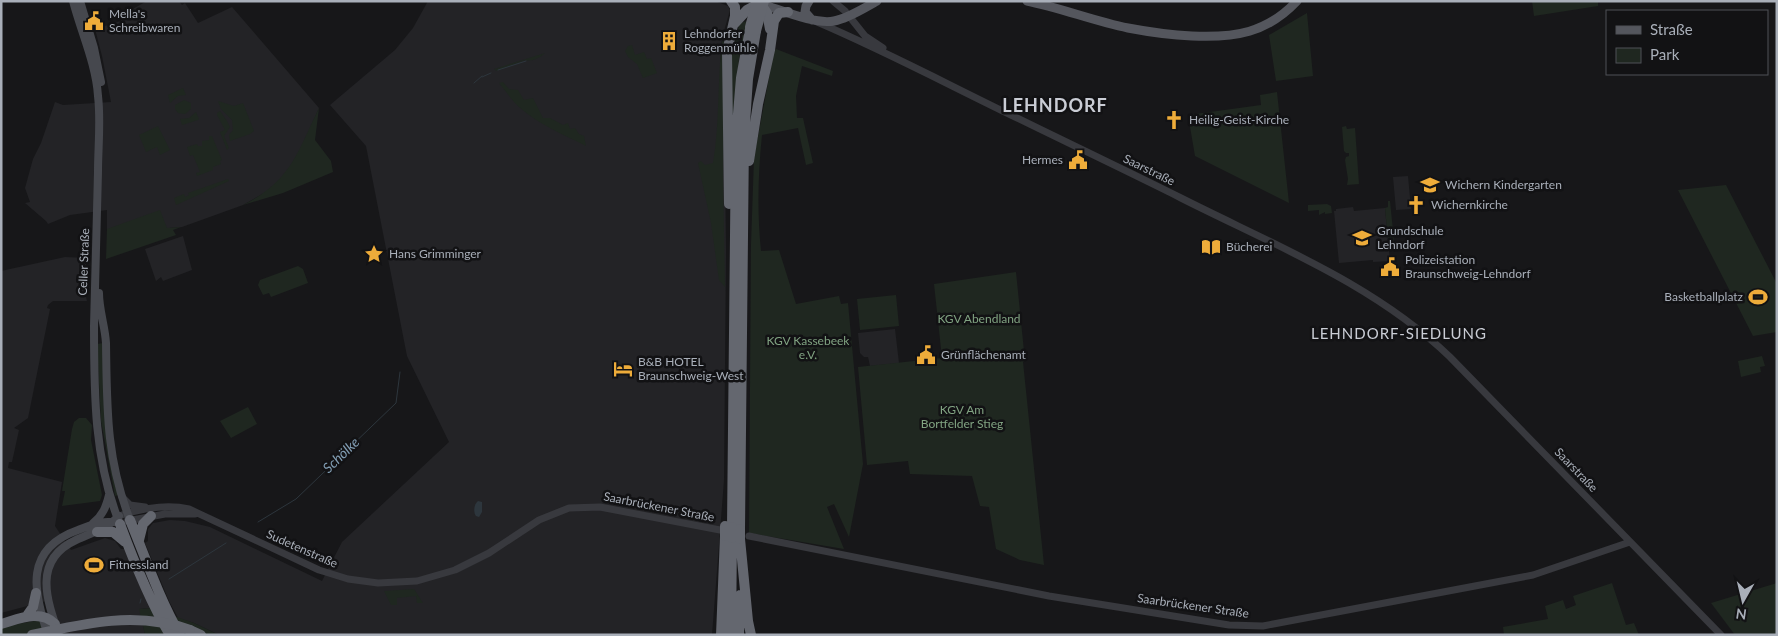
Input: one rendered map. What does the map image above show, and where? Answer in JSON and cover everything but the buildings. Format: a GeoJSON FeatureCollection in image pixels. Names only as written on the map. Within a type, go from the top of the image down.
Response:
{"type":"FeatureCollection","features":[{"type":"Feature","properties":{"kind":"highway"},"geometry":{"type":"LineString","coordinates":[[732,1],[736,12],[726,52],[731,273],[734,297]]}},
{"type":"Feature","properties":{"kind":"highway"},"geometry":{"type":"LineString","coordinates":[[732,27],[742,14],[761,2]]}},
{"type":"Feature","properties":{"kind":"highway"},"geometry":{"type":"LineString","coordinates":[[731,635],[737,118],[743,60],[761,2]]}},
{"type":"Feature","properties":{"kind":"highway"},"geometry":{"type":"LineString","coordinates":[[761,2],[768,16],[771,38]]}},
{"type":"Feature","properties":{"kind":"highway"},"geometry":{"type":"LineString","coordinates":[[744,189],[775,17],[785,11]]}},
{"type":"Feature","properties":{"kind":"highway"},"geometry":{"type":"LineString","coordinates":[[739,635],[733,533],[743,353],[746,102],[753,30]]}},
{"type":"Feature","properties":{"kind":"highway"},"geometry":{"type":"LineString","coordinates":[[127,518],[143,524],[139,541]]}},
{"type":"Feature","properties":{"kind":"highway"},"geometry":{"type":"LineString","coordinates":[[127,518],[139,541],[157,591],[180,635]]}},
{"type":"Feature","properties":{"kind":"highway"},"geometry":{"type":"LineString","coordinates":[[127,518],[128,544],[152,601],[170,635]]}},
{"type":"Feature","properties":{"kind":"highway"},"geometry":{"type":"LineString","coordinates":[[93,529],[113,532],[128,544]]}},
{"type":"Feature","properties":{"kind":"highway"},"geometry":{"type":"LineString","coordinates":[[717,635],[733,533]]}},
{"type":"Feature","properties":{"kind":"highway"},"geometry":{"type":"LineString","coordinates":[[733,533],[751,635]]}},
{"type":"Feature","properties":{"kind":"highway"},"geometry":{"type":"LineString","coordinates":[[26,617],[33,607],[36,593]]}},
{"type":"Feature","properties":{"kind":"highway"},"geometry":{"type":"LineString","coordinates":[[722,594],[722,635]]}},
{"type":"Feature","properties":{"kind":"highway"},"geometry":{"type":"LineString","coordinates":[[1,624],[26,617],[42,616],[49,618],[55,624]]}},
{"type":"Feature","properties":{"kind":"highway"},"geometry":{"type":"LineString","coordinates":[[32,635],[81,624],[119,620],[152,620],[171,624],[201,635]]}},
{"type":"Feature","properties":{"kind":"main road"},"geometry":{"type":"LineString","coordinates":[[809,1],[805,12],[813,21]]}},
{"type":"Feature","properties":{"kind":"main road"},"geometry":{"type":"LineString","coordinates":[[761,2],[813,21],[834,21],[877,1]]}},
{"type":"Feature","properties":{"kind":"main road"},"geometry":{"type":"LineString","coordinates":[[1028,1],[1138,30],[1205,37],[1237,35],[1259,28],[1282,16],[1297,1]]}},
{"type":"Feature","properties":{"kind":"main road","name":"Celler Straße"},"geometry":{"type":"LineString","coordinates":[[77,3],[101,80],[104,111],[99,290],[106,341],[106,401],[111,447],[127,518]]}},
{"type":"Feature","properties":{"kind":"main road","name":"Celler Straße"},"geometry":{"type":"LineString","coordinates":[[87,38],[99,101],[94,367],[100,447],[109,493],[127,518]]}},
{"type":"Feature","properties":{"kind":"main road"},"geometry":{"type":"LineString","coordinates":[[93,529],[102,515],[109,493]]}},
{"type":"Feature","properties":{"kind":"main road"},"geometry":{"type":"LineString","coordinates":[[59,635],[47,599],[46,579],[51,563],[62,550],[104,521],[127,518]]}},
{"type":"Feature","properties":{"kind":"main road"},"geometry":{"type":"LineString","coordinates":[[48,635],[36,593],[37,569],[46,551],[58,539],[127,518]]}},
{"type":"Feature","properties":{"kind":"street","name":"Saarstraße"},"geometry":{"type":"LineString","coordinates":[[833,1],[861,32],[898,58]]}},
{"type":"Feature","properties":{"kind":"street","name":"Saarstraße"},"geometry":{"type":"LineString","coordinates":[[813,21],[898,58],[1349,282],[1388,306],[1432,340],[1485,392],[1721,635]]}},
{"type":"Feature","properties":{"kind":"street"},"geometry":{"type":"LineString","coordinates":[[866,45],[876,44]]}},
{"type":"Feature","properties":{"kind":"street","name":"Sudetenstraße"},"geometry":{"type":"LineString","coordinates":[[122,497],[133,506],[127,518]]}},
{"type":"Feature","properties":{"kind":"street","name":"Saarbrückener Straße"},"geometry":{"type":"LineString","coordinates":[[565,510],[581,507],[600,507],[1049,596],[1229,625],[1246,626],[1263,626],[1533,575],[1630,542]]}},
{"type":"Feature","properties":{"kind":"street","name":"Sudetenstraße"},"geometry":{"type":"LineString","coordinates":[[127,518],[173,513],[198,514],[220,522],[319,570],[348,579],[392,583],[431,578],[466,566],[539,520],[565,510]]}},
{"type":"Feature","properties":{"kind":"shaded area"},"geometry":{"type":"Polygon","coordinates":[[[147,1],[179,1],[182,5],[185,3],[198,23],[232,7],[319,108],[302,147],[289,169],[266,192],[243,205],[182,227],[107,233],[107,210],[70,215],[48,224],[25,203],[30,202],[25,188],[33,159],[41,143],[55,102],[63,105],[111,102],[95,29],[121,21],[120,16],[147,1]]]}},
{"type":"Feature","properties":{"kind":"shaded area"},"geometry":{"type":"Polygon","coordinates":[[[428,1],[715,1],[728,6],[730,10],[722,38],[720,62],[725,163],[726,251],[724,480],[712,635],[219,635],[194,623],[178,618],[169,601],[145,543],[148,541],[148,529],[153,523],[170,520],[185,521],[210,527],[322,581],[342,542],[449,442],[407,356],[366,146],[330,105],[395,50],[413,28],[428,1]]]}},
{"type":"Feature","properties":{"kind":"shaded area"},"geometry":{"type":"Polygon","coordinates":[[[1408,176],[1411,209],[1396,210],[1393,177],[1408,176]]]}},
{"type":"Feature","properties":{"kind":"shaded area","name":"Grundschule Lehndorf"},"geometry":{"type":"Polygon","coordinates":[[[1353,207],[1354,211],[1385,208],[1390,261],[1373,262],[1373,260],[1339,263],[1334,211],[1336,209],[1353,207]]]}},
{"type":"Feature","properties":{"kind":"shaded area"},"geometry":{"type":"Polygon","coordinates":[[[183,236],[192,270],[163,281],[161,277],[156,281],[145,249],[183,236]]]}},
{"type":"Feature","properties":{"kind":"shaded area"},"geometry":{"type":"Polygon","coordinates":[[[65,257],[86,258],[85,293],[87,301],[53,301],[48,305],[47,308],[50,309],[28,418],[14,428],[19,430],[12,462],[9,462],[8,468],[62,482],[55,526],[71,550],[105,538],[115,541],[121,549],[125,549],[151,608],[140,609],[145,635],[62,635],[50,600],[1,613],[1,271],[65,257]]]}},
{"type":"Feature","properties":{"kind":"shaded area"},"geometry":{"type":"Polygon","coordinates":[[[895,329],[899,363],[870,366],[868,357],[864,357],[860,353],[858,333],[895,329]]]}},
{"type":"Feature","properties":{"kind":"shaded area"},"geometry":{"type":"Polygon","coordinates":[[[478,501],[482,502],[482,512],[479,517],[476,516],[474,510],[478,501]]]}},
{"type":"Feature","properties":{"kind":"green space"},"geometry":{"type":"Polygon","coordinates":[[[1532,1],[1598,1],[1598,6],[1534,16],[1532,1]]]}},
{"type":"Feature","properties":{"kind":"green space"},"geometry":{"type":"Polygon","coordinates":[[[1307,13],[1313,76],[1276,81],[1269,35],[1307,13]]]}},
{"type":"Feature","properties":{"kind":"green space"},"geometry":{"type":"Polygon","coordinates":[[[747,21],[739,59],[733,135],[731,65],[740,23],[747,21]]]}},
{"type":"Feature","properties":{"kind":"green space"},"geometry":{"type":"Polygon","coordinates":[[[722,41],[725,42],[723,177],[725,287],[719,280],[711,223],[698,163],[701,161],[705,165],[713,163],[717,133],[722,41]]]}},
{"type":"Feature","properties":{"kind":"green space"},"geometry":{"type":"Polygon","coordinates":[[[632,45],[635,55],[644,52],[647,59],[651,58],[657,73],[643,78],[637,64],[628,57],[625,51],[628,46],[632,45]]]}},
{"type":"Feature","properties":{"kind":"green space","name":"KGV Kassebeek e.V."},"geometry":{"type":"Polygon","coordinates":[[[776,49],[833,71],[832,76],[802,66],[796,96],[797,118],[803,118],[813,163],[806,165],[798,128],[762,135],[759,207],[761,251],[779,250],[796,304],[839,296],[841,304],[848,303],[863,464],[849,537],[834,504],[827,507],[844,549],[749,533],[751,244],[754,158],[774,51],[776,49]]]}},
{"type":"Feature","properties":{"kind":"green space"},"geometry":{"type":"Polygon","coordinates":[[[545,53],[533,60],[525,60],[496,71],[494,69],[545,53]]]}},
{"type":"Feature","properties":{"kind":"green space"},"geometry":{"type":"Polygon","coordinates":[[[503,82],[509,89],[518,90],[524,100],[533,98],[543,118],[550,118],[563,125],[568,123],[570,129],[575,128],[579,134],[584,136],[586,146],[551,129],[519,107],[499,83],[503,82]]]}},
{"type":"Feature","properties":{"kind":"green space"},"geometry":{"type":"Polygon","coordinates":[[[183,88],[186,95],[178,96],[170,103],[168,95],[183,88]]]}},
{"type":"Feature","properties":{"kind":"green space"},"geometry":{"type":"Polygon","coordinates":[[[1277,92],[1289,203],[1195,156],[1188,115],[1261,105],[1260,95],[1277,92]]]}},
{"type":"Feature","properties":{"kind":"green space"},"geometry":{"type":"Polygon","coordinates":[[[184,100],[191,103],[191,109],[185,114],[178,113],[175,105],[184,100]]]}},
{"type":"Feature","properties":{"kind":"green space"},"geometry":{"type":"Polygon","coordinates":[[[218,101],[234,106],[243,103],[254,131],[230,141],[229,135],[233,130],[232,120],[221,109],[218,101]]]}},
{"type":"Feature","properties":{"kind":"green space"},"geometry":{"type":"Polygon","coordinates":[[[319,108],[315,140],[331,161],[333,172],[283,193],[243,205],[259,196],[282,176],[298,152],[319,108]]]}},
{"type":"Feature","properties":{"kind":"green space"},"geometry":{"type":"Polygon","coordinates":[[[220,111],[230,127],[224,136],[229,148],[227,150],[220,132],[225,130],[217,115],[220,111]]]}},
{"type":"Feature","properties":{"kind":"green space"},"geometry":{"type":"Polygon","coordinates":[[[196,112],[198,120],[182,125],[180,119],[189,118],[196,112]]]}},
{"type":"Feature","properties":{"kind":"green space"},"geometry":{"type":"Polygon","coordinates":[[[158,126],[170,150],[160,155],[157,147],[146,152],[139,135],[158,126]]]}},
{"type":"Feature","properties":{"kind":"green space"},"geometry":{"type":"Polygon","coordinates":[[[1346,126],[1347,129],[1355,128],[1359,184],[1347,185],[1345,160],[1349,153],[1344,151],[1342,127],[1346,126]]]}},
{"type":"Feature","properties":{"kind":"green space"},"geometry":{"type":"Polygon","coordinates":[[[209,136],[212,136],[222,160],[220,161],[221,164],[213,167],[213,170],[197,176],[196,173],[200,172],[193,155],[190,156],[187,147],[197,144],[202,146],[202,141],[209,140],[209,136]]]}},
{"type":"Feature","properties":{"kind":"green space"},"geometry":{"type":"Polygon","coordinates":[[[228,179],[229,181],[176,205],[174,198],[184,194],[185,197],[189,195],[188,193],[228,179]]]}},
{"type":"Feature","properties":{"kind":"green space"},"geometry":{"type":"Polygon","coordinates":[[[1726,185],[1777,284],[1777,332],[1753,336],[1678,190],[1726,185]]]}},
{"type":"Feature","properties":{"kind":"green space"},"geometry":{"type":"Polygon","coordinates":[[[1388,201],[1390,201],[1395,250],[1389,251],[1385,208],[1388,207],[1388,201]]]}},
{"type":"Feature","properties":{"kind":"green space"},"geometry":{"type":"Polygon","coordinates":[[[1327,204],[1331,206],[1332,213],[1325,214],[1325,212],[1319,215],[1319,210],[1308,211],[1308,205],[1327,204]]]}},
{"type":"Feature","properties":{"kind":"green space"},"geometry":{"type":"Polygon","coordinates":[[[160,210],[167,228],[181,227],[173,230],[176,235],[106,259],[107,229],[160,210]]]}},
{"type":"Feature","properties":{"kind":"green space"},"geometry":{"type":"Polygon","coordinates":[[[298,266],[303,269],[308,283],[271,297],[269,293],[263,295],[258,285],[260,280],[298,266]]]}},
{"type":"Feature","properties":{"kind":"green space","name":"KGV Am Bortfelder Stieg"},"geometry":{"type":"Polygon","coordinates":[[[1016,272],[1025,361],[1023,362],[1044,565],[1020,560],[996,549],[989,507],[980,506],[972,476],[910,474],[908,461],[867,465],[858,367],[942,358],[934,284],[1016,272]]]}},
{"type":"Feature","properties":{"kind":"green space"},"geometry":{"type":"Polygon","coordinates":[[[896,295],[899,326],[860,330],[857,299],[896,295]]]}},
{"type":"Feature","properties":{"kind":"green space"},"geometry":{"type":"Polygon","coordinates":[[[103,343],[118,495],[115,496],[101,421],[97,344],[103,343]]]}},
{"type":"Feature","properties":{"kind":"green space"},"geometry":{"type":"Polygon","coordinates":[[[1762,356],[1765,366],[1760,367],[1761,372],[1741,377],[1738,361],[1762,356]]]}},
{"type":"Feature","properties":{"kind":"green space"},"geometry":{"type":"Polygon","coordinates":[[[248,407],[257,424],[231,438],[220,421],[248,407]]]}},
{"type":"Feature","properties":{"kind":"green space"},"geometry":{"type":"Polygon","coordinates":[[[79,418],[86,418],[92,425],[91,440],[102,495],[100,501],[62,506],[65,491],[62,491],[72,429],[74,422],[79,418]]]}},
{"type":"Feature","properties":{"kind":"green space"},"geometry":{"type":"Polygon","coordinates":[[[1612,583],[1626,625],[1634,623],[1639,635],[1504,635],[1503,627],[1548,619],[1545,606],[1563,600],[1566,609],[1576,605],[1573,596],[1612,583]]]}},
{"type":"Feature","properties":{"kind":"green space"},"geometry":{"type":"Polygon","coordinates":[[[1777,583],[1777,635],[1735,635],[1711,603],[1777,583]]]}},
{"type":"Feature","properties":{"kind":"green space"},"geometry":{"type":"Polygon","coordinates":[[[414,589],[423,603],[417,603],[416,596],[397,598],[397,605],[391,605],[384,591],[414,589]]]}},
{"type":"Feature","properties":{"kind":"green space"},"geometry":{"type":"Polygon","coordinates":[[[151,608],[194,623],[219,635],[145,635],[139,609],[151,608]]]}},
{"type":"Feature","properties":{"kind":"green space"},"geometry":{"type":"Polygon","coordinates":[[[56,617],[62,635],[1,635],[1,627],[56,617]]]}},
{"type":"Feature","properties":{"kind":"waterway"},"geometry":{"type":"LineString","coordinates":[[498,70],[526,61]]}},
{"type":"Feature","properties":{"kind":"waterway"},"geometry":{"type":"LineString","coordinates":[[482,77],[491,73]]}},
{"type":"Feature","properties":{"kind":"waterway","name":"Schölke"},"geometry":{"type":"LineString","coordinates":[[474,83],[482,76]]}},
{"type":"Feature","properties":{"kind":"waterway","name":"Schölke"},"geometry":{"type":"LineString","coordinates":[[258,522],[296,499],[396,403],[400,372]]}},
{"type":"Feature","properties":{"kind":"waterway","name":"Schölke"},"geometry":{"type":"LineString","coordinates":[[169,579],[226,543]]}},
{"type":"Feature","properties":{"kind":"waterway","name":"Schölke"},"geometry":{"type":"LineString","coordinates":[[140,603],[141,599]]}},
{"type":"Feature","properties":{"kind":"place","name":"Mella's Schreibwaren"},"geometry":{"type":"Point","coordinates":[94,21]}},
{"type":"Feature","properties":{"kind":"place","name":"Lehndorfer Roggenmühle"},"geometry":{"type":"Point","coordinates":[669,41]}},
{"type":"Feature","properties":{"kind":"place","name":"Heilig-Geist-Kirche"},"geometry":{"type":"Point","coordinates":[1174,120]}},
{"type":"Feature","properties":{"kind":"place","name":"Hermes"},"geometry":{"type":"Point","coordinates":[1078,160]}},
{"type":"Feature","properties":{"kind":"place","name":"Wichern Kindergarten"},"geometry":{"type":"Point","coordinates":[1430,185]}},
{"type":"Feature","properties":{"kind":"place","name":"Wichernkirche"},"geometry":{"type":"Point","coordinates":[1416,205]}},
{"type":"Feature","properties":{"kind":"place","name":"Grundschule Lehndorf"},"geometry":{"type":"Point","coordinates":[1362,238]}},
{"type":"Feature","properties":{"kind":"place","name":"Bücherei"},"geometry":{"type":"Point","coordinates":[1211,247]}},
{"type":"Feature","properties":{"kind":"place","name":"Hans Grimminger"},"geometry":{"type":"Point","coordinates":[374,254]}},
{"type":"Feature","properties":{"kind":"place","name":"Polizeistation Braunschweig-Lehndorf"},"geometry":{"type":"Point","coordinates":[1390,267]}},
{"type":"Feature","properties":{"kind":"place","name":"Basketballplatz"},"geometry":{"type":"Point","coordinates":[1758,297]}},
{"type":"Feature","properties":{"kind":"place","name":"Grünflächenamt"},"geometry":{"type":"Point","coordinates":[926,355]}},
{"type":"Feature","properties":{"kind":"place","name":"B&B HOTEL Braunschweig-West"},"geometry":{"type":"Point","coordinates":[623,369]}},
{"type":"Feature","properties":{"kind":"place","name":"Fitnessland"},"geometry":{"type":"Point","coordinates":[94,565]}},
{"type":"Feature","properties":{"kind":"district","name":"LEHNDORF"},"geometry":{"type":"Point","coordinates":[1055,106]}},
{"type":"Feature","properties":{"kind":"district","name":"LEHNDORF-SIEDLUNG"},"geometry":{"type":"Point","coordinates":[1399,334]}},
{"type":"Feature","properties":{"kind":"park label","name":"KGV Abendland"},"geometry":{"type":"Point","coordinates":[979,319]}}]}
